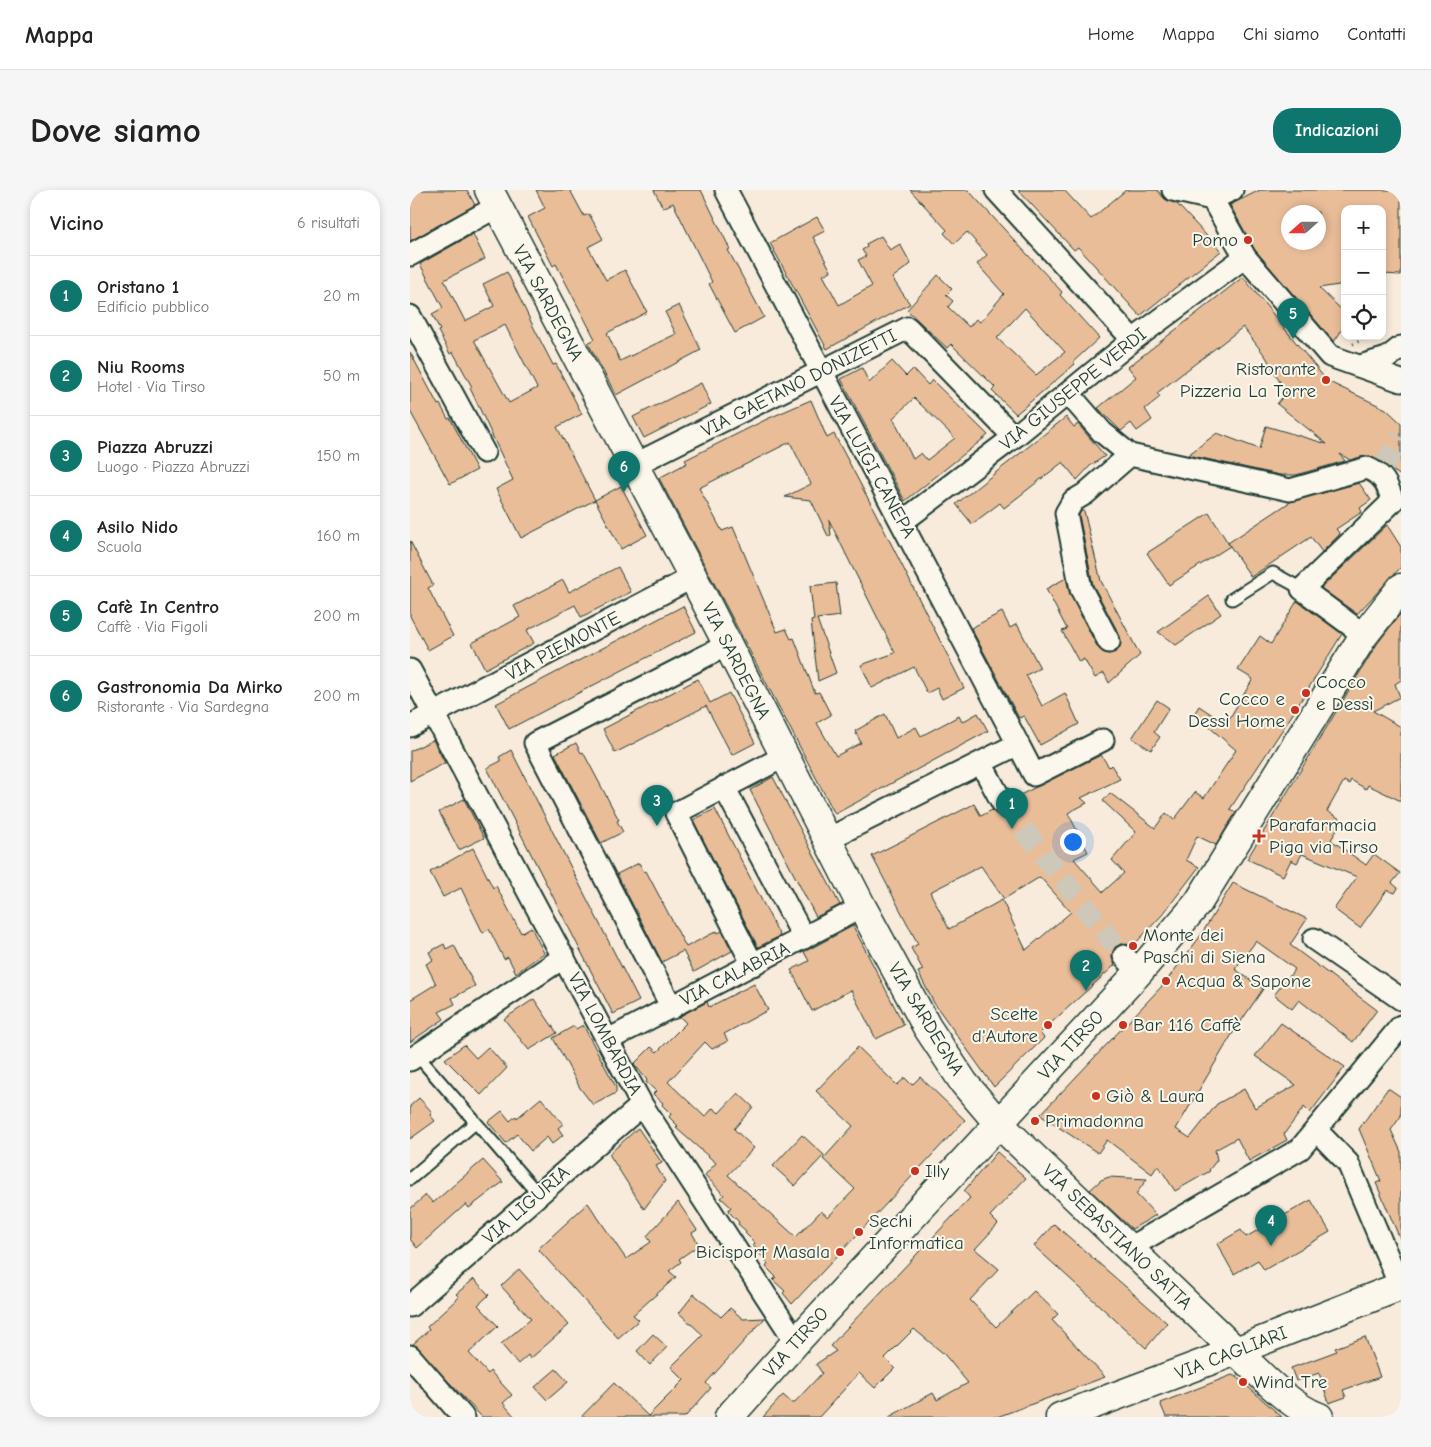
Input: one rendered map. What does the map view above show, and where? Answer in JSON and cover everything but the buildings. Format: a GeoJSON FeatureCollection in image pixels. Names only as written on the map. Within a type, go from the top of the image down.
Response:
{"type":"FeatureCollection","features":[{"type":"Feature","properties":{"kind":"street","name":"VIA LUIGI CANEPA"},"geometry":{"type":"LineString","coordinates":[[726,190],[820,372],[902,522],[1034,775],[1103,740]]}},
{"type":"Feature","properties":{"kind":"street"},"geometry":{"type":"LineString","coordinates":[[996,190],[1133,340]]}},
{"type":"Feature","properties":{"kind":"street"},"geometry":{"type":"LineString","coordinates":[[1173,190],[1209,194],[1232,190]]}},
{"type":"Feature","properties":{"kind":"street"},"geometry":{"type":"LineString","coordinates":[[1209,194],[1245,257],[1330,356],[1401,381]]}},
{"type":"Feature","properties":{"kind":"street"},"geometry":{"type":"LineString","coordinates":[[410,255],[493,198]]}},
{"type":"Feature","properties":{"kind":"street","name":"VIA SARDEGNA"},"geometry":{"type":"LineString","coordinates":[[493,198],[693,577],[862,907],[927,1027],[964,1083],[998,1123]]}},
{"type":"Feature","properties":{"kind":"street","name":"VIA GIUSEPPE VERDI"},"geometry":{"type":"LineString","coordinates":[[902,522],[1014,437],[1133,340],[1245,257]]}},
{"type":"Feature","properties":{"kind":"street"},"geometry":{"type":"LineString","coordinates":[[410,316],[484,452]]}},
{"type":"Feature","properties":{"kind":"street","name":"VIA GAETANO DONIZETTI"},"geometry":{"type":"LineString","coordinates":[[634,465],[908,328],[1014,437]]}},
{"type":"Feature","properties":{"kind":"street"},"geometry":{"type":"LineString","coordinates":[[1360,366],[1387,358],[1401,347]]}},
{"type":"Feature","properties":{"kind":"street"},"geometry":{"type":"LineString","coordinates":[[1068,393],[1102,432],[1130,455],[1290,490],[1367,468],[1381,470],[1393,501],[1302,589],[1364,635]]}},
{"type":"Feature","properties":{"kind":"street"},"geometry":{"type":"LineString","coordinates":[[1109,642],[1081,589],[1066,513],[1073,501],[1086,494],[1130,455]]}},
{"type":"Feature","properties":{"kind":"street","name":"VIA PIEMONTE"},"geometry":{"type":"LineString","coordinates":[[410,726],[693,577]]}},
{"type":"Feature","properties":{"kind":"street","name":"VIA TIRSO"},"geometry":{"type":"LineString","coordinates":[[729,1417],[998,1123],[1131,964],[1198,903],[1364,635],[1401,588]]}},
{"type":"Feature","properties":{"kind":"street"},"geometry":{"type":"LineString","coordinates":[[672,1008],[535,743],[728,645]]}},
{"type":"Feature","properties":{"kind":"street","name":"VIA LOMBARDIA"},"geometry":{"type":"LineString","coordinates":[[410,670],[642,1105],[796,1342]]}},
{"type":"Feature","properties":{"kind":"street"},"geometry":{"type":"LineString","coordinates":[[828,839],[1018,744]]}},
{"type":"Feature","properties":{"kind":"street"},"geometry":{"type":"LineString","coordinates":[[753,966],[676,813],[785,756]]}},
{"type":"Feature","properties":{"kind":"street"},"geometry":{"type":"LineString","coordinates":[[981,763],[1003,804]]}},
{"type":"Feature","properties":{"kind":"street"},"geometry":{"type":"LineString","coordinates":[[724,787],[804,938]]}},
{"type":"Feature","properties":{"kind":"street","name":"VIA CALABRIA"},"geometry":{"type":"LineString","coordinates":[[608,1040],[753,966],[862,907]]}},
{"type":"Feature","properties":{"kind":"street"},"geometry":{"type":"LineString","coordinates":[[1314,939],[1401,999]]}},
{"type":"Feature","properties":{"kind":"street"},"geometry":{"type":"LineString","coordinates":[[413,1058],[564,957]]}},
{"type":"Feature","properties":{"kind":"street"},"geometry":{"type":"LineString","coordinates":[[1129,1248],[1300,1149],[1401,1026]]}},
{"type":"Feature","properties":{"kind":"street","name":"VIA LIGURIA"},"geometry":{"type":"LineString","coordinates":[[410,1306],[642,1105]]}},
{"type":"Feature","properties":{"kind":"street","name":"VIA SEBASTIANO SATTA"},"geometry":{"type":"LineString","coordinates":[[998,1123],[1271,1384],[1309,1413],[1319,1417]]}},
{"type":"Feature","properties":{"kind":"street"},"geometry":{"type":"LineString","coordinates":[[1316,1130],[1348,1163],[1401,1286]]}},
{"type":"Feature","properties":{"kind":"street","name":"VIA CAGLIARI"},"geometry":{"type":"LineString","coordinates":[[1060,1417],[1236,1351],[1401,1286]]}},
{"type":"Feature","properties":{"kind":"street"},"geometry":{"type":"LineString","coordinates":[[410,1356],[463,1417]]}},
{"type":"Feature","properties":{"kind":"lane"},"geometry":{"type":"LineString","coordinates":[[1232,599],[1273,573],[1302,589]]}},
{"type":"Feature","properties":{"kind":"lane"},"geometry":{"type":"LineString","coordinates":[[413,1058],[475,1123],[538,1194]]}},
{"type":"Feature","properties":{"kind":"lane"},"geometry":{"type":"LineString","coordinates":[[410,1179],[475,1123]]}},
{"type":"Feature","properties":{"kind":"tunnel"},"geometry":{"type":"LineString","coordinates":[[1383,467],[1401,437]]}},
{"type":"Feature","properties":{"kind":"tunnel"},"geometry":{"type":"LineString","coordinates":[[1003,804],[1124,956]]}},
{"type":"Feature","properties":{"kind":"place","name":"Pomo"},"geometry":{"type":"Point","coordinates":[1248,240]}},
{"type":"Feature","properties":{"kind":"place","name":"Cafè In Centro"},"geometry":{"type":"Point","coordinates":[1293,339]}},
{"type":"Feature","properties":{"kind":"place","name":"Ristorante Pizzeria La Torre"},"geometry":{"type":"Point","coordinates":[1326,380]}},
{"type":"Feature","properties":{"kind":"place","name":"Gastronomia Da Mirko"},"geometry":{"type":"Point","coordinates":[624,492]}},
{"type":"Feature","properties":{"kind":"place","name":"Cocco e Dessì"},"geometry":{"type":"Point","coordinates":[1306,693]}},
{"type":"Feature","properties":{"kind":"place","name":"Cocco e Dessì Home"},"geometry":{"type":"Point","coordinates":[1295,710]}},
{"type":"Feature","properties":{"kind":"place","name":"Piazza Abruzzi"},"geometry":{"type":"Point","coordinates":[657,826]}},
{"type":"Feature","properties":{"kind":"place","name":"Oristano 1"},"geometry":{"type":"Point","coordinates":[1012,829]}},
{"type":"Feature","properties":{"kind":"place","name":"Parafarmacia Piga via Tirso"},"geometry":{"type":"Point","coordinates":[1259,836]}},
{"type":"Feature","properties":{"kind":"place","name":"Monte dei Paschi di Siena"},"geometry":{"type":"Point","coordinates":[1133,946]}},
{"type":"Feature","properties":{"kind":"place","name":"Acqua & Sapone"},"geometry":{"type":"Point","coordinates":[1166,981]}},
{"type":"Feature","properties":{"kind":"place","name":"Niu Rooms"},"geometry":{"type":"Point","coordinates":[1086,991]}},
{"type":"Feature","properties":{"kind":"place","name":"Scelte d'Autore"},"geometry":{"type":"Point","coordinates":[1048,1025]}},
{"type":"Feature","properties":{"kind":"place","name":"Bar 116 Caffè"},"geometry":{"type":"Point","coordinates":[1123,1025]}},
{"type":"Feature","properties":{"kind":"place","name":"Giò & Laura"},"geometry":{"type":"Point","coordinates":[1096,1096]}},
{"type":"Feature","properties":{"kind":"place","name":"Primadonna"},"geometry":{"type":"Point","coordinates":[1035,1121]}},
{"type":"Feature","properties":{"kind":"place","name":"Illy"},"geometry":{"type":"Point","coordinates":[915,1171]}},
{"type":"Feature","properties":{"kind":"place","name":"Sechi Informatica"},"geometry":{"type":"Point","coordinates":[859,1232]}},
{"type":"Feature","properties":{"kind":"place","name":"Asilo Nido"},"geometry":{"type":"Point","coordinates":[1271,1246]}},
{"type":"Feature","properties":{"kind":"place","name":"Bicisport Masala"},"geometry":{"type":"Point","coordinates":[840,1252]}},
{"type":"Feature","properties":{"kind":"place","name":"Wind Tre"},"geometry":{"type":"Point","coordinates":[1243,1382]}}]}
